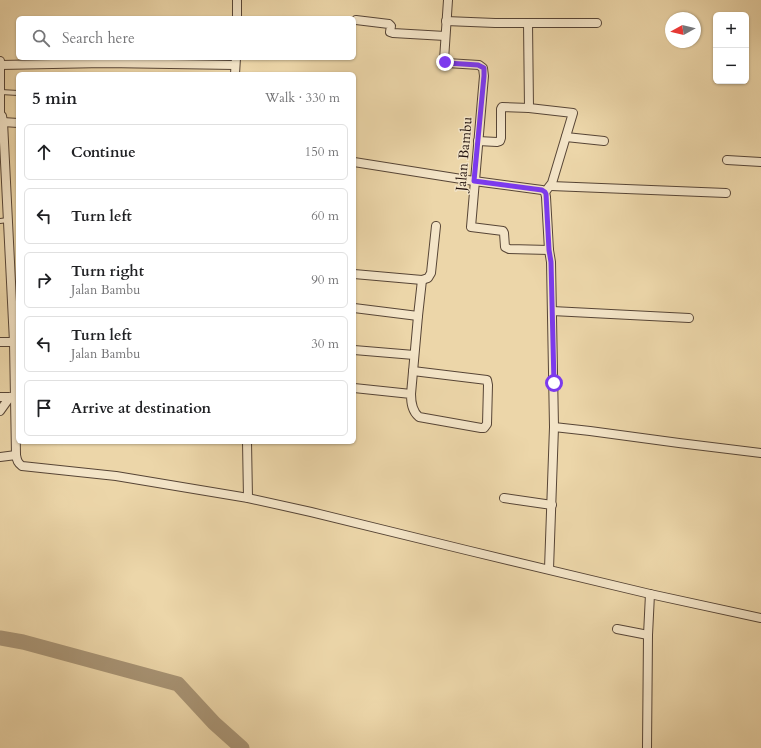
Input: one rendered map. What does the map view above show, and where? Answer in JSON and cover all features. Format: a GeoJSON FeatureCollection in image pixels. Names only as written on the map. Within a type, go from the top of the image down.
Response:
{"type":"FeatureCollection","features":[{"type":"Feature","properties":{"kind":"street"},"geometry":{"type":"LineString","coordinates":[[237,0],[237,16]]}},
{"type":"Feature","properties":{"kind":"street","name":"Jalan Bambu"},"geometry":{"type":"LineString","coordinates":[[448,0],[445,36],[445,62],[478,65],[484,68],[471,228],[503,231],[505,247],[509,249],[549,250]]}},
{"type":"Feature","properties":{"kind":"street"},"geometry":{"type":"LineString","coordinates":[[356,20],[389,24],[391,26],[390,32],[393,33],[445,36]]}},
{"type":"Feature","properties":{"kind":"street"},"geometry":{"type":"LineString","coordinates":[[446,21],[495,23],[597,23]]}},
{"type":"Feature","properties":{"kind":"street"},"geometry":{"type":"LineString","coordinates":[[528,23],[529,108]]}},
{"type":"Feature","properties":{"kind":"street"},"geometry":{"type":"LineString","coordinates":[[0,61],[4,221],[14,342],[13,397],[16,455],[18,464],[22,466],[124,477],[248,498],[650,594],[761,618]]}},
{"type":"Feature","properties":{"kind":"street"},"geometry":{"type":"LineString","coordinates":[[0,65],[235,62]]}},
{"type":"Feature","properties":{"kind":"street"},"geometry":{"type":"LineString","coordinates":[[478,141],[500,141],[502,107],[529,108],[573,113],[551,186],[545,192]]}},
{"type":"Feature","properties":{"kind":"street"},"geometry":{"type":"LineString","coordinates":[[1,117],[16,122]]}},
{"type":"Feature","properties":{"kind":"street"},"geometry":{"type":"LineString","coordinates":[[566,137],[604,141]]}},
{"type":"Feature","properties":{"kind":"street"},"geometry":{"type":"LineString","coordinates":[[727,160],[761,162]]}},
{"type":"Feature","properties":{"kind":"street"},"geometry":{"type":"LineString","coordinates":[[356,162],[542,190],[545,192]]}},
{"type":"Feature","properties":{"kind":"street"},"geometry":{"type":"LineString","coordinates":[[551,186],[726,192]]}},
{"type":"Feature","properties":{"kind":"street"},"geometry":{"type":"LineString","coordinates":[[545,192],[551,262],[554,427],[549,569]]}},
{"type":"Feature","properties":{"kind":"street"},"geometry":{"type":"LineString","coordinates":[[356,274],[422,280],[428,278],[431,273],[436,226]]}},
{"type":"Feature","properties":{"kind":"street"},"geometry":{"type":"LineString","coordinates":[[413,371],[487,380],[487,424],[484,428],[419,417],[411,404],[411,394],[414,355],[422,280]]}},
{"type":"Feature","properties":{"kind":"street"},"geometry":{"type":"LineString","coordinates":[[356,308],[418,316]]}},
{"type":"Feature","properties":{"kind":"street"},"geometry":{"type":"LineString","coordinates":[[552,311],[689,318]]}},
{"type":"Feature","properties":{"kind":"street"},"geometry":{"type":"LineString","coordinates":[[0,342],[14,342]]}},
{"type":"Feature","properties":{"kind":"street"},"geometry":{"type":"LineString","coordinates":[[356,350],[414,355]]}},
{"type":"Feature","properties":{"kind":"street"},"geometry":{"type":"LineString","coordinates":[[356,388],[411,394]]}},
{"type":"Feature","properties":{"kind":"street"},"geometry":{"type":"LineString","coordinates":[[0,397],[13,397]]}},
{"type":"Feature","properties":{"kind":"street"},"geometry":{"type":"LineString","coordinates":[[0,412],[13,397]]}},
{"type":"Feature","properties":{"kind":"street"},"geometry":{"type":"LineString","coordinates":[[554,427],[761,453]]}},
{"type":"Feature","properties":{"kind":"street"},"geometry":{"type":"LineString","coordinates":[[246,444],[248,498]]}},
{"type":"Feature","properties":{"kind":"street"},"geometry":{"type":"LineString","coordinates":[[0,457],[16,455]]}},
{"type":"Feature","properties":{"kind":"street"},"geometry":{"type":"LineString","coordinates":[[504,498],[552,505]]}},
{"type":"Feature","properties":{"kind":"street"},"geometry":{"type":"LineString","coordinates":[[646,748],[650,594]]}},
{"type":"Feature","properties":{"kind":"street"},"geometry":{"type":"LineString","coordinates":[[617,629],[648,635]]}},
{"type":"Feature","properties":{"kind":"lane"},"geometry":{"type":"LineString","coordinates":[[1,92],[16,93]]}},
{"type":"Feature","properties":{"kind":"waterway"},"geometry":{"type":"LineString","coordinates":[[0,638],[23,642],[178,684],[214,723],[242,748]]}},
{"type":"Feature","properties":{"kind":"route"},"geometry":{"type":"LineString","coordinates":[[445,62],[478,65],[484,68],[474,181],[542,190],[546,194],[551,262],[554,383]]}}]}
